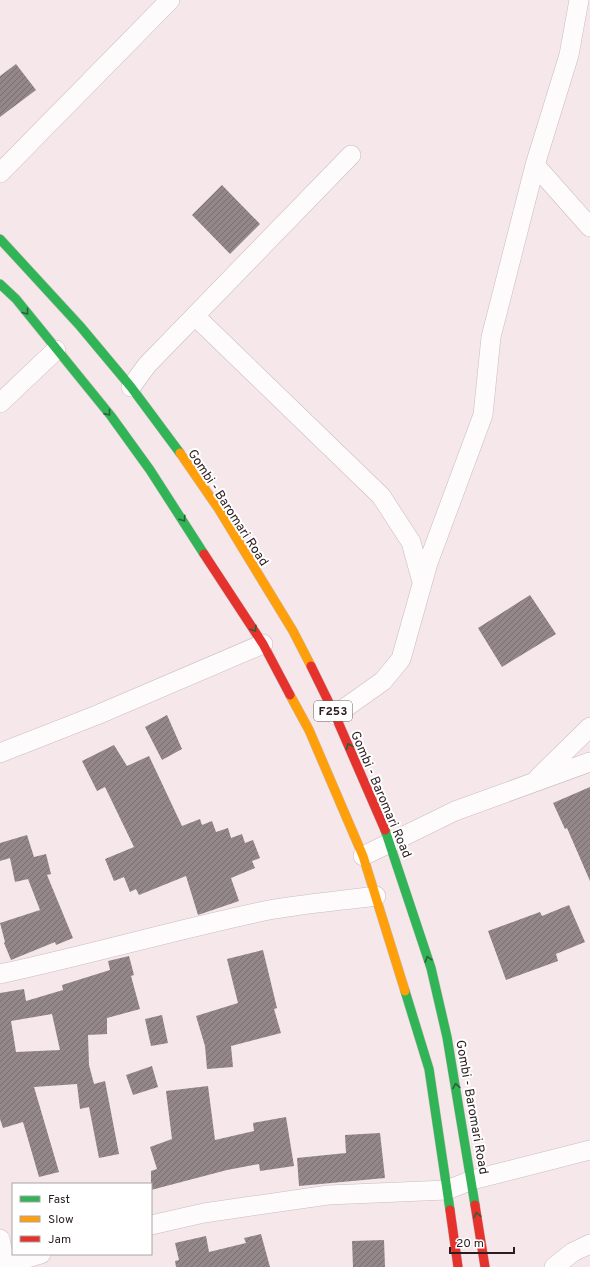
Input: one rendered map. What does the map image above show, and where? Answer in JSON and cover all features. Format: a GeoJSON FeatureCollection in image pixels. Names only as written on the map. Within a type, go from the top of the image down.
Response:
{"type":"FeatureCollection","features":[{"type":"Feature","properties":{"kind":"main road","name":"Gombi - Baromari Road"},"geometry":{"type":"LineString","coordinates":[[0,239],[80,326],[131,387],[218,508],[244,553],[293,631],[335,715],[391,843],[435,983],[447,1036],[472,1180],[485,1267]]}},
{"type":"Feature","properties":{"kind":"main road","name":"F253"},"geometry":{"type":"LineString","coordinates":[[0,284],[16,299],[111,416],[150,470],[264,644],[309,730],[363,856],[429,1069],[458,1267]]}},
{"type":"Feature","properties":{"kind":"street"},"geometry":{"type":"LineString","coordinates":[[0,173],[170,0]]}},
{"type":"Feature","properties":{"kind":"street"},"geometry":{"type":"LineString","coordinates":[[335,715],[383,681],[401,659],[422,582],[484,415],[491,337],[535,165],[569,55],[579,0]]}},
{"type":"Feature","properties":{"kind":"street"},"geometry":{"type":"LineString","coordinates":[[131,387],[146,365],[351,155]]}},
{"type":"Feature","properties":{"kind":"street"},"geometry":{"type":"LineString","coordinates":[[535,165],[590,227]]}},
{"type":"Feature","properties":{"kind":"street"},"geometry":{"type":"LineString","coordinates":[[195,316],[381,496],[411,542],[422,582]]}},
{"type":"Feature","properties":{"kind":"street"},"geometry":{"type":"LineString","coordinates":[[0,403],[56,350]]}},
{"type":"Feature","properties":{"kind":"street"},"geometry":{"type":"LineString","coordinates":[[0,753],[97,715],[264,644]]}},
{"type":"Feature","properties":{"kind":"street"},"geometry":{"type":"LineString","coordinates":[[535,780],[590,727]]}},
{"type":"Feature","properties":{"kind":"street"},"geometry":{"type":"LineString","coordinates":[[363,856],[455,811],[535,780],[590,762]]}},
{"type":"Feature","properties":{"kind":"street"},"geometry":{"type":"LineString","coordinates":[[0,974],[57,962],[146,938],[266,911],[376,896]]}},
{"type":"Feature","properties":{"kind":"street"},"geometry":{"type":"LineString","coordinates":[[152,1225],[204,1213],[328,1195],[447,1190],[472,1180],[590,1150]]}},
{"type":"Feature","properties":{"kind":"street"},"geometry":{"type":"LineString","coordinates":[[0,1239],[4,1266],[38,1255]]}},
{"type":"Feature","properties":{"kind":"street"},"geometry":{"type":"LineString","coordinates":[[554,1267],[573,1252],[590,1244]]}},
{"type":"Feature","properties":{"kind":"building"},"geometry":{"type":"Polygon","coordinates":[[[16,64],[36,90],[0,117],[0,76],[16,64]]]}},
{"type":"Feature","properties":{"kind":"building"},"geometry":{"type":"Polygon","coordinates":[[[222,185],[260,224],[230,254],[192,215],[222,185]]]}},
{"type":"Feature","properties":{"kind":"building"},"geometry":{"type":"Polygon","coordinates":[[[530,595],[556,634],[502,667],[478,628],[530,595]]]}},
{"type":"Feature","properties":{"kind":"building"},"geometry":{"type":"Polygon","coordinates":[[[167,715],[182,749],[162,760],[145,727],[167,715]]]}},
{"type":"Feature","properties":{"kind":"building"},"geometry":{"type":"Polygon","coordinates":[[[114,745],[127,766],[149,756],[182,826],[200,819],[202,825],[212,821],[216,832],[228,828],[231,838],[242,834],[245,843],[253,840],[260,858],[252,861],[255,868],[231,878],[239,901],[198,915],[186,876],[139,895],[136,889],[130,892],[124,877],[114,881],[105,859],[134,847],[105,787],[97,791],[82,761],[114,745]]]}},
{"type":"Feature","properties":{"kind":"building"},"geometry":{"type":"Polygon","coordinates":[[[590,787],[590,881],[567,828],[565,829],[553,803],[590,787]]]}},
{"type":"Feature","properties":{"kind":"building"},"geometry":{"type":"Polygon","coordinates":[[[27,835],[34,857],[46,854],[51,874],[47,875],[73,938],[56,945],[55,942],[11,960],[4,943],[0,923],[40,910],[28,879],[15,882],[10,858],[0,861],[0,843],[27,835]]]}},
{"type":"Feature","properties":{"kind":"building"},"geometry":{"type":"Polygon","coordinates":[[[569,905],[585,942],[556,954],[558,961],[506,980],[488,931],[540,912],[542,916],[569,905]]]}},
{"type":"Feature","properties":{"kind":"building"},"geometry":{"type":"Polygon","coordinates":[[[263,950],[277,1008],[274,1009],[281,1033],[231,1046],[233,1067],[207,1069],[205,1046],[196,1016],[238,1003],[227,959],[263,950]]]}},
{"type":"Feature","properties":{"kind":"building"},"geometry":{"type":"Polygon","coordinates":[[[129,956],[134,975],[131,976],[140,1009],[107,1018],[107,1034],[88,1035],[89,1065],[94,1084],[105,1081],[119,1154],[99,1158],[89,1107],[80,1109],[77,1084],[34,1087],[59,1172],[39,1177],[23,1122],[3,1128],[0,1119],[0,993],[24,989],[26,1001],[63,990],[62,985],[110,970],[108,961],[129,956]],[[52,1014],[11,1021],[16,1052],[60,1050],[52,1014]]]}},
{"type":"Feature","properties":{"kind":"building"},"geometry":{"type":"Polygon","coordinates":[[[162,1015],[168,1043],[151,1046],[145,1019],[162,1015]]]}},
{"type":"Feature","properties":{"kind":"building"},"geometry":{"type":"Polygon","coordinates":[[[152,1066],[158,1087],[133,1095],[126,1075],[152,1066]]]}},
{"type":"Feature","properties":{"kind":"building"},"geometry":{"type":"Polygon","coordinates":[[[208,1086],[215,1140],[254,1131],[253,1123],[286,1117],[294,1166],[260,1171],[259,1164],[227,1170],[152,1190],[151,1171],[157,1169],[150,1147],[172,1139],[166,1091],[208,1086]]]}},
{"type":"Feature","properties":{"kind":"building"},"geometry":{"type":"Polygon","coordinates":[[[380,1133],[385,1178],[299,1186],[297,1158],[346,1153],[345,1135],[380,1133]]]}},
{"type":"Feature","properties":{"kind":"building"},"geometry":{"type":"Polygon","coordinates":[[[261,1234],[270,1267],[176,1267],[175,1261],[179,1260],[175,1243],[206,1236],[209,1252],[246,1243],[244,1238],[261,1234]]]}},
{"type":"Feature","properties":{"kind":"building"},"geometry":{"type":"Polygon","coordinates":[[[384,1240],[385,1267],[353,1267],[352,1241],[384,1240]]]}},
{"type":"Feature","properties":{"kind":"traffic: fast"},"geometry":{"type":"LineString","coordinates":[[0,239],[80,326],[131,387],[180,453]]}},
{"type":"Feature","properties":{"kind":"traffic: fast"},"geometry":{"type":"LineString","coordinates":[[0,284],[16,299],[111,416],[150,470],[204,554]]}},
{"type":"Feature","properties":{"kind":"traffic: fast"},"geometry":{"type":"LineString","coordinates":[[385,830],[431,968],[447,1037],[475,1205]]}},
{"type":"Feature","properties":{"kind":"traffic: fast"},"geometry":{"type":"LineString","coordinates":[[405,991],[429,1069],[450,1210]]}},
{"type":"Feature","properties":{"kind":"traffic: slow"},"geometry":{"type":"LineString","coordinates":[[180,453],[218,508],[293,631],[311,666]]}},
{"type":"Feature","properties":{"kind":"traffic: slow"},"geometry":{"type":"LineString","coordinates":[[290,695],[309,730],[363,856],[405,991]]}},
{"type":"Feature","properties":{"kind":"traffic: jam"},"geometry":{"type":"LineString","coordinates":[[204,554],[263,644],[290,695]]}},
{"type":"Feature","properties":{"kind":"traffic: jam"},"geometry":{"type":"LineString","coordinates":[[311,666],[335,715],[385,830]]}},
{"type":"Feature","properties":{"kind":"traffic: jam"},"geometry":{"type":"LineString","coordinates":[[475,1205],[485,1267]]}},
{"type":"Feature","properties":{"kind":"traffic: jam"},"geometry":{"type":"LineString","coordinates":[[450,1210],[458,1267]]}}]}
